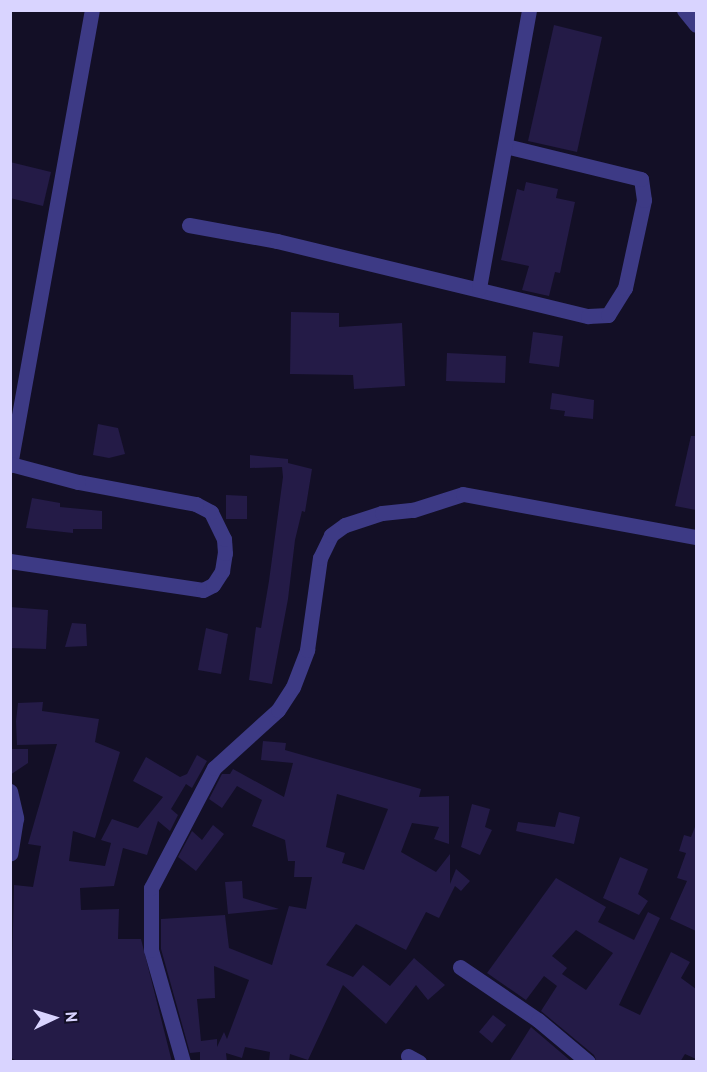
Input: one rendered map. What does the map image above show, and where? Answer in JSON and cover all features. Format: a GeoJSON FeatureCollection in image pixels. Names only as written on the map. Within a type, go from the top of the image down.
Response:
{"type":"FeatureCollection","features":[{"type":"Feature","properties":{"kind":"street"},"geometry":{"type":"LineString","coordinates":[[10,561],[190,591],[213,585],[222,571],[225,553],[224,538],[211,512],[196,504],[78,482],[11,464],[92,10]]}},
{"type":"Feature","properties":{"kind":"street"},"geometry":{"type":"LineString","coordinates":[[479,288],[529,10]]}},
{"type":"Feature","properties":{"kind":"street"},"geometry":{"type":"LineString","coordinates":[[684,10],[696,25]]}},
{"type":"Feature","properties":{"kind":"street"},"geometry":{"type":"LineString","coordinates":[[189,225],[277,240],[588,316],[608,315],[625,288],[644,200],[641,179],[622,171],[506,146]]}},
{"type":"Feature","properties":{"kind":"street"},"geometry":{"type":"LineString","coordinates":[[183,1062],[157,980],[149,933],[151,888],[174,839],[220,760],[278,710],[293,687],[307,650],[321,558],[331,535],[345,525],[382,513],[413,510],[464,494],[696,537]]}},
{"type":"Feature","properties":{"kind":"street"},"geometry":{"type":"LineString","coordinates":[[10,791],[16,818],[10,854]]}},
{"type":"Feature","properties":{"kind":"street"},"geometry":{"type":"LineString","coordinates":[[460,967],[538,1020],[588,1062]]}},
{"type":"Feature","properties":{"kind":"building"},"geometry":{"type":"Polygon","coordinates":[[[554,25],[602,37],[577,152],[528,141],[554,25]]]}},
{"type":"Feature","properties":{"kind":"building"},"geometry":{"type":"Polygon","coordinates":[[[10,162],[51,172],[43,206],[10,198],[10,162]]]}},
{"type":"Feature","properties":{"kind":"building"},"geometry":{"type":"Polygon","coordinates":[[[526,182],[558,189],[556,198],[575,202],[560,273],[555,272],[549,296],[522,290],[529,266],[501,260],[517,189],[524,191],[526,182]]]}},
{"type":"Feature","properties":{"kind":"building"},"geometry":{"type":"Polygon","coordinates":[[[291,312],[339,313],[339,327],[402,323],[405,386],[354,389],[353,375],[290,374],[291,312]]]}},
{"type":"Feature","properties":{"kind":"building"},"geometry":{"type":"Polygon","coordinates":[[[533,332],[563,336],[559,367],[529,363],[533,332]]]}},
{"type":"Feature","properties":{"kind":"building"},"geometry":{"type":"Polygon","coordinates":[[[447,353],[506,356],[505,383],[446,381],[447,353]]]}},
{"type":"Feature","properties":{"kind":"building"},"geometry":{"type":"Polygon","coordinates":[[[552,393],[594,400],[593,419],[564,416],[565,411],[550,409],[552,393]]]}},
{"type":"Feature","properties":{"kind":"building"},"geometry":{"type":"Polygon","coordinates":[[[98,424],[118,428],[125,454],[109,458],[93,455],[98,424]]]}},
{"type":"Feature","properties":{"kind":"building"},"geometry":{"type":"Polygon","coordinates":[[[691,436],[696,436],[696,510],[675,506],[691,436]]]}},
{"type":"Feature","properties":{"kind":"building"},"geometry":{"type":"Polygon","coordinates":[[[250,455],[288,459],[288,463],[312,469],[305,512],[302,511],[295,540],[288,599],[272,684],[249,680],[256,627],[261,628],[269,581],[283,477],[282,467],[250,468],[250,455]]]}},
{"type":"Feature","properties":{"kind":"building"},"geometry":{"type":"Polygon","coordinates":[[[226,495],[247,496],[247,519],[226,519],[226,495]]]}},
{"type":"Feature","properties":{"kind":"building"},"geometry":{"type":"Polygon","coordinates":[[[32,498],[60,503],[60,507],[102,511],[102,529],[73,529],[73,533],[26,528],[32,498]]]}},
{"type":"Feature","properties":{"kind":"building"},"geometry":{"type":"Polygon","coordinates":[[[10,607],[48,610],[46,649],[10,648],[10,607]]]}},
{"type":"Feature","properties":{"kind":"building"},"geometry":{"type":"Polygon","coordinates":[[[72,623],[86,624],[87,646],[65,647],[72,623]]]}},
{"type":"Feature","properties":{"kind":"building"},"geometry":{"type":"Polygon","coordinates":[[[206,628],[228,634],[221,674],[198,670],[206,628]]]}},
{"type":"Feature","properties":{"kind":"building"},"geometry":{"type":"Polygon","coordinates":[[[43,702],[42,711],[99,719],[95,742],[120,752],[95,838],[73,831],[69,861],[105,866],[111,843],[101,840],[112,819],[138,828],[163,797],[133,781],[146,757],[180,777],[187,774],[197,755],[207,761],[192,788],[186,784],[171,809],[178,815],[170,831],[158,821],[147,855],[123,848],[114,886],[80,888],[81,910],[119,909],[118,939],[141,939],[172,1062],[18,1062],[10,1057],[14,885],[33,887],[41,846],[28,844],[57,744],[17,745],[16,721],[18,703],[43,702]]]}},
{"type":"Feature","properties":{"kind":"building"},"geometry":{"type":"Polygon","coordinates":[[[263,741],[286,743],[285,750],[421,789],[419,797],[449,796],[449,844],[434,839],[439,827],[412,823],[401,852],[436,872],[450,854],[450,884],[456,869],[470,881],[461,891],[455,886],[439,918],[426,912],[406,950],[356,924],[326,965],[353,977],[363,965],[390,986],[414,958],[445,985],[428,1000],[416,985],[386,1024],[343,985],[308,1060],[290,1054],[289,1062],[269,1062],[270,1052],[245,1047],[242,1058],[226,1053],[227,1062],[200,1062],[200,1052],[190,1053],[161,949],[161,919],[225,915],[229,948],[272,965],[289,906],[306,909],[312,877],[294,877],[295,861],[288,861],[285,840],[252,826],[262,800],[237,786],[222,808],[209,799],[222,774],[230,774],[233,769],[284,797],[293,763],[261,760],[263,741]],[[337,794],[326,847],[345,853],[342,863],[364,870],[388,809],[337,794]],[[214,966],[215,998],[197,999],[201,1041],[217,1039],[217,1047],[224,1032],[227,1039],[249,980],[214,966]]]}},
{"type":"Feature","properties":{"kind":"building"},"geometry":{"type":"Polygon","coordinates":[[[10,749],[28,749],[28,763],[10,775],[10,749]]]}},
{"type":"Feature","properties":{"kind":"building"},"geometry":{"type":"Polygon","coordinates":[[[472,804],[490,809],[485,827],[492,830],[480,855],[461,847],[472,804]]]}},
{"type":"Feature","properties":{"kind":"building"},"geometry":{"type":"Polygon","coordinates":[[[559,812],[580,817],[574,844],[516,831],[518,822],[555,827],[559,812]]]}},
{"type":"Feature","properties":{"kind":"building"},"geometry":{"type":"Polygon","coordinates":[[[213,825],[224,834],[196,871],[178,857],[192,831],[202,840],[213,825]]]}},
{"type":"Feature","properties":{"kind":"building"},"geometry":{"type":"Polygon","coordinates":[[[695,827],[696,931],[670,919],[687,881],[677,878],[686,853],[679,851],[684,835],[691,837],[695,827]]]}},
{"type":"Feature","properties":{"kind":"building"},"geometry":{"type":"Polygon","coordinates":[[[620,857],[648,869],[638,894],[648,901],[639,915],[603,898],[620,857]]]}},
{"type":"Feature","properties":{"kind":"building"},"geometry":{"type":"Polygon","coordinates":[[[556,878],[606,907],[598,922],[634,940],[648,912],[660,918],[619,1005],[640,1015],[671,952],[690,962],[681,978],[696,989],[696,1059],[685,1054],[680,1062],[597,1062],[594,1055],[541,1011],[557,986],[544,976],[526,1000],[487,973],[556,878]],[[576,930],[552,956],[567,968],[562,974],[586,990],[613,953],[576,930]]]}},
{"type":"Feature","properties":{"kind":"building"},"geometry":{"type":"Polygon","coordinates":[[[242,881],[243,898],[279,909],[228,914],[225,882],[242,881]]]}},
{"type":"Feature","properties":{"kind":"building"},"geometry":{"type":"Polygon","coordinates":[[[493,1015],[506,1025],[492,1043],[479,1032],[493,1015]]]}},
{"type":"Feature","properties":{"kind":"building"},"geometry":{"type":"Polygon","coordinates":[[[532,1028],[572,1062],[509,1062],[532,1028]]]}}]}
